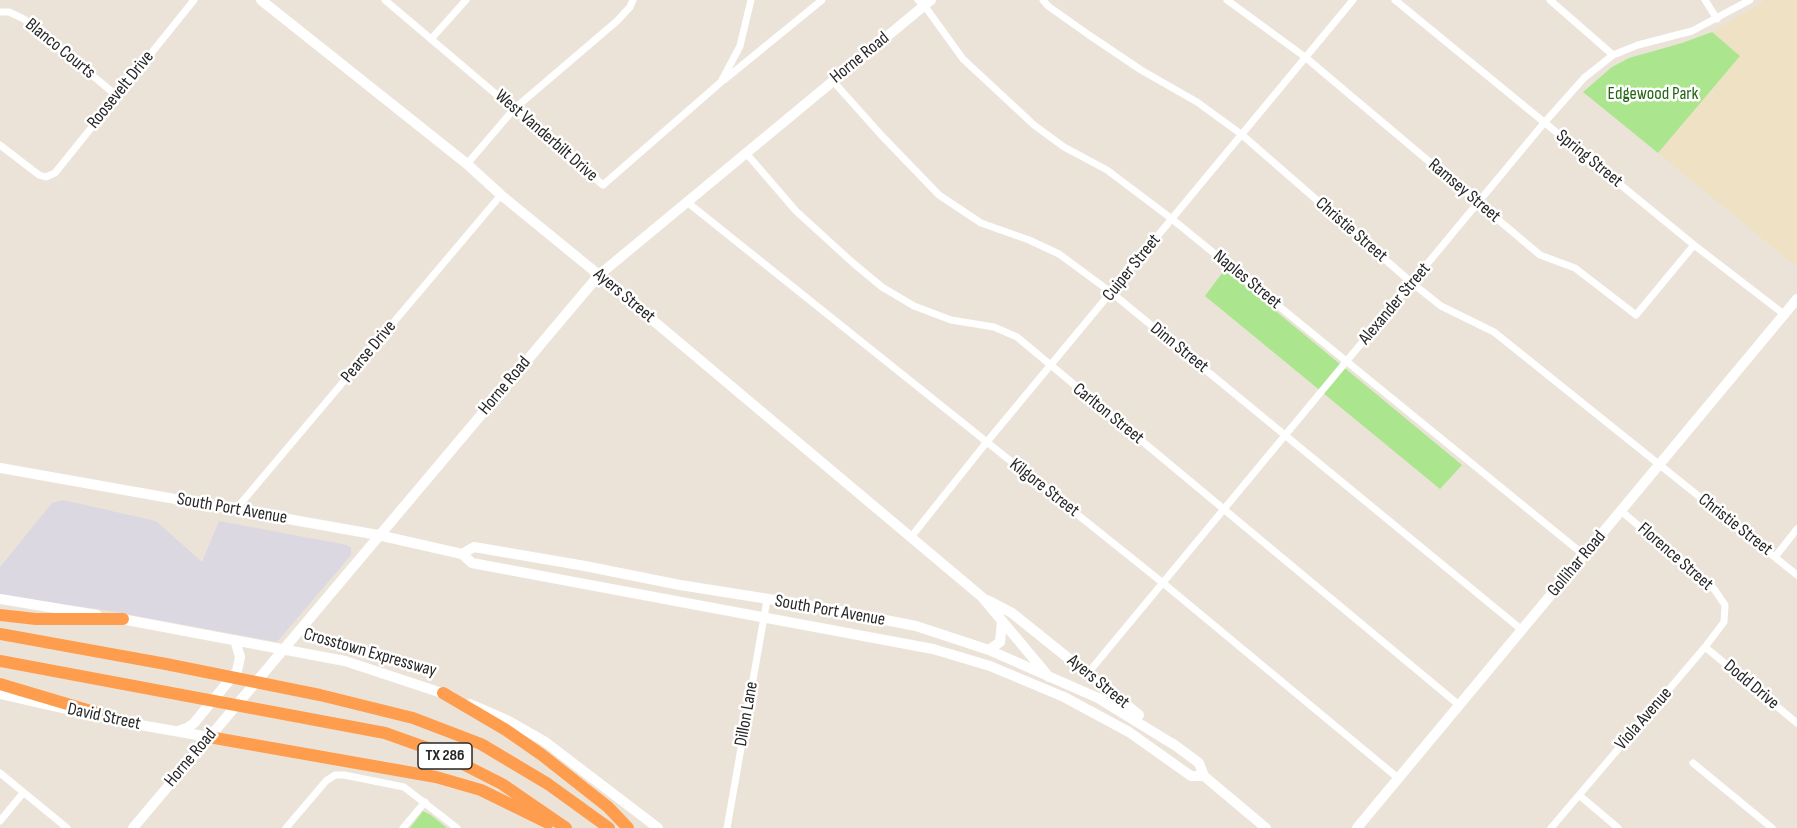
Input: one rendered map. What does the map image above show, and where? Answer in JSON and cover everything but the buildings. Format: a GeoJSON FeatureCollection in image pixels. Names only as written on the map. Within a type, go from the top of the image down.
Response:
{"type":"FeatureCollection","features":[{"type":"Feature","properties":{"kind":"highway"},"geometry":{"type":"LineString","coordinates":[[0,615],[36,619],[123,619]]}},
{"type":"Feature","properties":{"kind":"highway","name":"TX 286"},"geometry":{"type":"LineString","coordinates":[[0,634],[320,695],[413,718],[482,744],[548,784],[609,828]]}},
{"type":"Feature","properties":{"kind":"highway","name":"TX 286"},"geometry":{"type":"LineString","coordinates":[[0,661],[385,733],[441,753],[502,784],[566,828]]}},
{"type":"Feature","properties":{"kind":"highway"},"geometry":{"type":"LineString","coordinates":[[0,684],[131,723]]}},
{"type":"Feature","properties":{"kind":"highway"},"geometry":{"type":"LineString","coordinates":[[443,693],[506,730],[542,755],[608,807],[628,828]]}},
{"type":"Feature","properties":{"kind":"highway"},"geometry":{"type":"LineString","coordinates":[[209,737],[436,777],[481,790],[558,828]]}},
{"type":"Feature","properties":{"kind":"main road","name":"Ayers Street"},"geometry":{"type":"LineString","coordinates":[[261,0],[467,164],[501,195],[981,597],[1002,621],[1047,682],[1119,726],[1191,776],[1204,776]]}},
{"type":"Feature","properties":{"kind":"main road","name":"Horne Road"},"geometry":{"type":"LineString","coordinates":[[137,827],[378,535],[599,275],[925,2]]}},
{"type":"Feature","properties":{"kind":"main road","name":"Gollihar Road"},"geometry":{"type":"LineString","coordinates":[[1357,828],[1797,299]]}},
{"type":"Feature","properties":{"kind":"main road","name":"South Port Avenue"},"geometry":{"type":"LineString","coordinates":[[0,468],[378,535],[462,554],[472,563],[933,649],[1098,698],[1176,746]]}},
{"type":"Feature","properties":{"kind":"main road","name":"South Port Avenue"},"geometry":{"type":"LineString","coordinates":[[462,554],[474,547],[915,626],[989,650],[1047,682]]}},
{"type":"Feature","properties":{"kind":"main road","name":"Ayers Street"},"geometry":{"type":"LineString","coordinates":[[981,597],[1012,613],[1088,673],[1199,763],[1204,776],[1266,828]]}},
{"type":"Feature","properties":{"kind":"main road","name":"Crosstown Expressway"},"geometry":{"type":"LineString","coordinates":[[0,599],[123,619],[345,661],[443,693],[507,720],[544,741],[658,828]]}},
{"type":"Feature","properties":{"kind":"main road"},"geometry":{"type":"LineString","coordinates":[[989,650],[999,642],[1002,621]]}},
{"type":"Feature","properties":{"kind":"main road"},"geometry":{"type":"LineString","coordinates":[[177,731],[194,723],[237,671],[240,657],[235,640]]}},
{"type":"Feature","properties":{"kind":"main road","name":"David Street"},"geometry":{"type":"LineString","coordinates":[[0,694],[131,723],[209,737]]}},
{"type":"Feature","properties":{"kind":"street","name":"Roosevelt Drive"},"geometry":{"type":"LineString","coordinates":[[0,145],[39,175],[46,177],[55,172],[194,0]]}},
{"type":"Feature","properties":{"kind":"street","name":"West Vanderbilt Drive"},"geometry":{"type":"LineString","coordinates":[[385,0],[603,185],[721,82],[740,46],[751,0]]}},
{"type":"Feature","properties":{"kind":"street"},"geometry":{"type":"LineString","coordinates":[[432,38],[466,0]]}},
{"type":"Feature","properties":{"kind":"street"},"geometry":{"type":"LineString","coordinates":[[467,164],[514,109],[617,21],[630,7],[633,0]]}},
{"type":"Feature","properties":{"kind":"street"},"geometry":{"type":"LineString","coordinates":[[721,82],[822,0]]}},
{"type":"Feature","properties":{"kind":"street","name":"Christie Street"},"geometry":{"type":"LineString","coordinates":[[1043,0],[1089,35],[1141,70],[1197,102],[1241,135],[1412,283],[1442,306],[1494,332],[1797,575]]}},
{"type":"Feature","properties":{"kind":"street","name":"Ramsey Street"},"geometry":{"type":"LineString","coordinates":[[1227,0],[1305,57],[1540,255],[1575,268],[1636,315],[1694,245]]}},
{"type":"Feature","properties":{"kind":"street","name":"Cuiper Street"},"geometry":{"type":"LineString","coordinates":[[911,537],[986,443],[1353,0]]}},
{"type":"Feature","properties":{"kind":"street","name":"Spring Street"},"geometry":{"type":"LineString","coordinates":[[1395,0],[1694,245],[1785,315]]}},
{"type":"Feature","properties":{"kind":"street"},"geometry":{"type":"LineString","coordinates":[[1550,0],[1613,55]]}},
{"type":"Feature","properties":{"kind":"street"},"geometry":{"type":"LineString","coordinates":[[1705,0],[1717,20]]}},
{"type":"Feature","properties":{"kind":"street","name":"Alexander Street"},"geometry":{"type":"LineString","coordinates":[[1088,673],[1544,123],[1584,78],[1613,55],[1638,45],[1692,31],[1717,20],[1750,0]]}},
{"type":"Feature","properties":{"kind":"street","name":"Naples Street"},"geometry":{"type":"LineString","coordinates":[[925,2],[963,59],[1034,125],[1064,147],[1107,170],[1172,219],[1584,555]]}},
{"type":"Feature","properties":{"kind":"street","name":"Blanco Courts"},"geometry":{"type":"LineString","coordinates":[[0,12],[9,12],[24,19],[116,95]]}},
{"type":"Feature","properties":{"kind":"street","name":"Dinn Street"},"geometry":{"type":"LineString","coordinates":[[832,80],[939,195],[981,223],[1029,240],[1059,254],[1112,293],[1522,630]]}},
{"type":"Feature","properties":{"kind":"street","name":"Carlton Street"},"geometry":{"type":"LineString","coordinates":[[746,153],[796,212],[882,287],[914,306],[951,320],[994,327],[1017,338],[1459,705]]}},
{"type":"Feature","properties":{"kind":"street","name":"Pearse Drive"},"geometry":{"type":"LineString","coordinates":[[236,509],[501,195]]}},
{"type":"Feature","properties":{"kind":"street","name":"Kilgore Street"},"geometry":{"type":"LineString","coordinates":[[687,202],[1163,583],[1398,778]]}},
{"type":"Feature","properties":{"kind":"street","name":"Florence Street"},"geometry":{"type":"LineString","coordinates":[[1621,511],[1714,589],[1725,605]]}},
{"type":"Feature","properties":{"kind":"street"},"geometry":{"type":"LineString","coordinates":[[1775,557],[1797,529]]}},
{"type":"Feature","properties":{"kind":"street","name":"Dillon Lane"},"geometry":{"type":"LineString","coordinates":[[727,828],[767,600]]}},
{"type":"Feature","properties":{"kind":"street","name":"Viola Avenue"},"geometry":{"type":"LineString","coordinates":[[1551,828],[1706,647],[1724,622],[1725,605]]}},
{"type":"Feature","properties":{"kind":"street","name":"Dodd Drive"},"geometry":{"type":"LineString","coordinates":[[1706,647],[1797,723]]}},
{"type":"Feature","properties":{"kind":"street"},"geometry":{"type":"LineString","coordinates":[[1693,763],[1772,828]]}},
{"type":"Feature","properties":{"kind":"street"},"geometry":{"type":"LineString","coordinates":[[0,773],[67,828]]}},
{"type":"Feature","properties":{"kind":"street"},"geometry":{"type":"LineString","coordinates":[[286,828],[326,781],[335,775],[404,787],[457,828]]}},
{"type":"Feature","properties":{"kind":"street"},"geometry":{"type":"LineString","coordinates":[[0,821],[23,793]]}},
{"type":"Feature","properties":{"kind":"street"},"geometry":{"type":"LineString","coordinates":[[1579,795],[1618,828]]}},
{"type":"Feature","properties":{"kind":"street"},"geometry":{"type":"LineString","coordinates":[[403,828],[424,802]]}},
{"type":"Feature","properties":{"kind":"shaded area"},"geometry":{"type":"Polygon","coordinates":[[[1765,0],[1797,0],[1797,267],[1658,153],[1740,56],[1712,32],[1765,0]]]}},
{"type":"Feature","properties":{"kind":"shaded area"},"geometry":{"type":"Polygon","coordinates":[[[63,500],[156,521],[202,562],[219,521],[347,545],[351,548],[351,555],[277,642],[99,609],[0,594],[0,567],[52,503],[63,500]]]}},
{"type":"Feature","properties":{"kind":"green space","name":"Edgewood Park"},"geometry":{"type":"Polygon","coordinates":[[[1712,32],[1740,56],[1658,153],[1583,92],[1612,67],[1629,58],[1712,32]]]}},
{"type":"Feature","properties":{"kind":"green space"},"geometry":{"type":"Polygon","coordinates":[[[1225,269],[1462,465],[1440,489],[1205,296],[1225,269]]]}},
{"type":"Feature","properties":{"kind":"green space"},"geometry":{"type":"Polygon","coordinates":[[[423,811],[431,815],[447,828],[410,828],[423,811]]]}}]}
